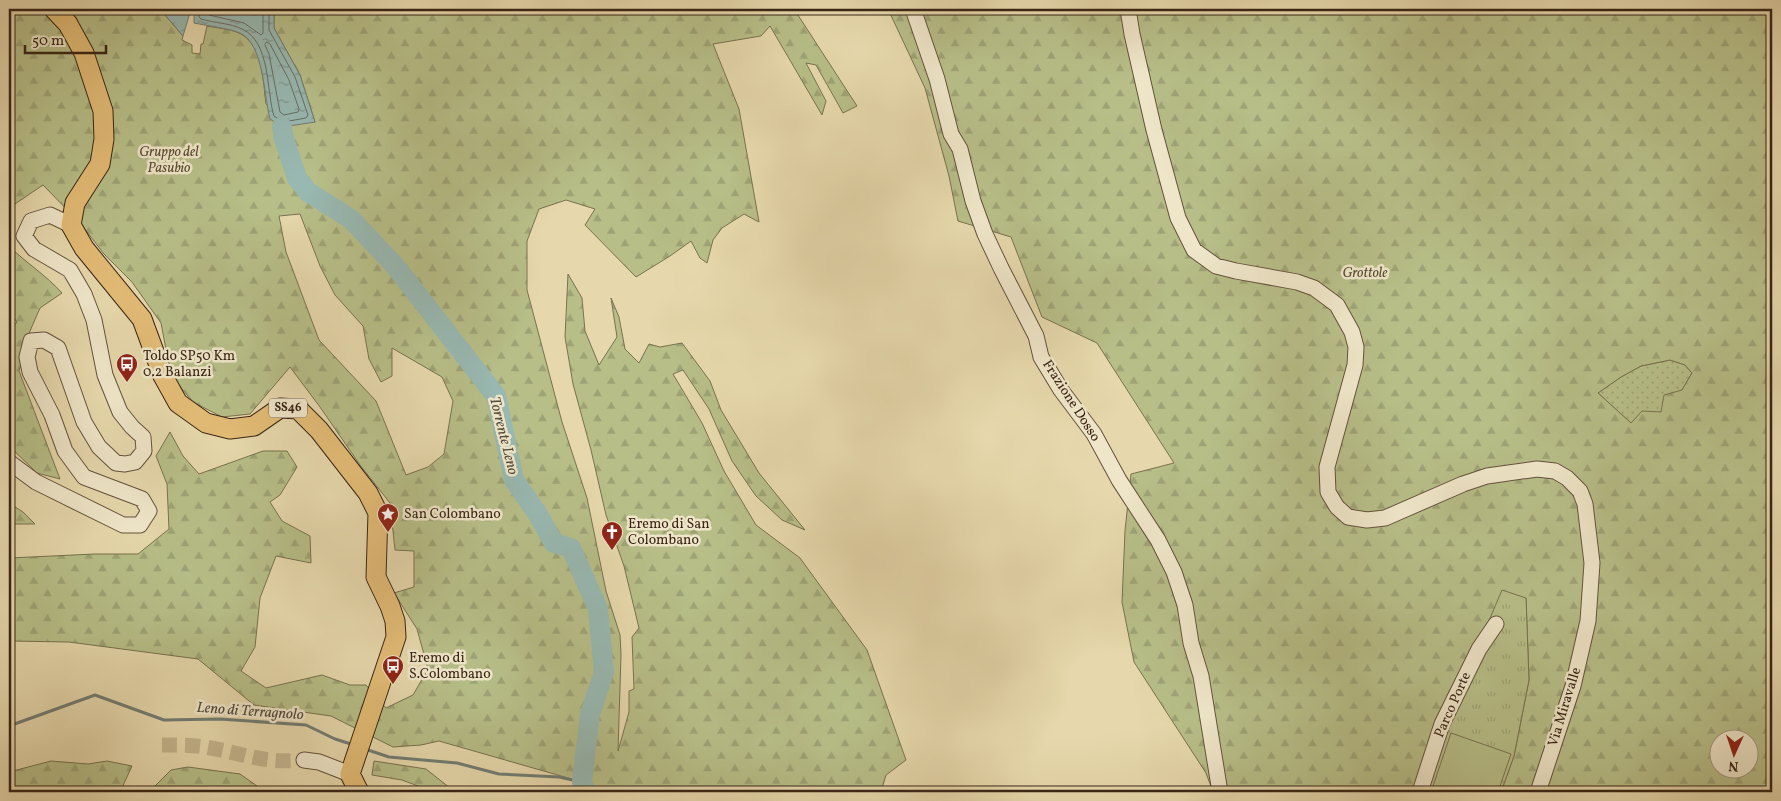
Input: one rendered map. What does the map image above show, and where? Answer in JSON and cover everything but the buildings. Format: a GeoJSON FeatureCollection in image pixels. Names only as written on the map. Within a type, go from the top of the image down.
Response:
{"type":"FeatureCollection","features":[{"type":"Feature","properties":{"kind":"main road"},"geometry":{"type":"LineString","coordinates":[[54,9],[68,24],[84,53],[103,111],[104,139],[100,164],[75,203],[71,225]]}},
{"type":"Feature","properties":{"kind":"main road","name":"SS46"},"geometry":{"type":"LineString","coordinates":[[71,225],[84,248],[142,319],[163,376],[178,403],[206,423],[230,429],[254,426],[280,408],[298,409],[319,430],[368,493],[378,513],[376,577],[390,606],[395,622],[396,637],[351,769]]}},
{"type":"Feature","properties":{"kind":"main road"},"geometry":{"type":"LineString","coordinates":[[351,769],[358,792]]}},
{"type":"Feature","properties":{"kind":"street","name":"Frazione Dosso"},"geometry":{"type":"LineString","coordinates":[[913,9],[937,79],[951,134],[960,149],[972,201],[1000,268],[1036,336],[1042,357],[1061,390],[1094,434],[1109,464],[1158,540],[1174,572],[1185,605],[1191,643],[1201,676],[1220,792]]}},
{"type":"Feature","properties":{"kind":"street","name":"Via Miravalle"},"geometry":{"type":"LineString","coordinates":[[1128,9],[1154,130],[1178,218],[1194,250],[1216,266],[1236,272],[1297,282],[1314,288],[1337,305],[1352,332],[1356,347],[1355,365],[1327,467],[1328,492],[1337,507],[1348,517],[1367,520],[1384,518],[1462,484],[1488,476],[1537,469],[1555,471],[1575,485],[1580,491],[1585,504],[1592,563],[1588,621],[1573,686],[1538,792]]}},
{"type":"Feature","properties":{"kind":"street"},"geometry":{"type":"LineString","coordinates":[[9,462],[36,482],[123,525],[140,525],[149,511],[142,499],[84,477],[65,451],[52,415],[30,372],[27,357],[31,341],[44,340],[58,348],[84,422],[99,446],[116,463],[125,464],[135,462],[144,451],[143,437],[120,412],[105,374],[94,320],[84,294],[70,270],[34,249],[24,236],[31,221],[50,214],[71,225]]}},
{"type":"Feature","properties":{"kind":"street","name":"Parco Porte"},"geometry":{"type":"LineString","coordinates":[[1420,792],[1442,724],[1479,649],[1496,624]]}},
{"type":"Feature","properties":{"kind":"street"},"geometry":{"type":"LineString","coordinates":[[304,760],[351,769]]}},
{"type":"Feature","properties":{"kind":"green space","name":"Gruppo del Pasubio"},"geometry":{"type":"Polygon","coordinates":[[[9,9],[160,9],[183,36],[182,40],[192,45],[192,53],[200,54],[207,26],[237,32],[248,40],[258,56],[263,75],[266,104],[299,123],[315,122],[300,75],[274,28],[274,9],[794,9],[857,106],[843,113],[816,65],[806,63],[826,101],[822,115],[770,26],[761,36],[713,44],[739,109],[759,222],[744,214],[722,228],[713,240],[707,263],[700,258],[691,241],[636,277],[585,225],[595,209],[566,200],[539,209],[527,241],[527,290],[562,422],[587,498],[606,591],[620,635],[618,751],[629,712],[629,691],[634,689],[632,637],[639,628],[624,566],[606,515],[573,384],[565,337],[568,274],[582,298],[585,331],[599,365],[617,337],[611,298],[619,317],[625,349],[639,363],[649,344],[660,347],[682,343],[710,381],[721,410],[759,473],[805,530],[782,520],[756,496],[732,461],[709,409],[683,370],[673,374],[702,423],[724,471],[756,525],[800,558],[867,650],[906,760],[886,775],[881,792],[585,792],[582,782],[439,741],[421,745],[393,747],[331,716],[254,705],[198,659],[69,642],[9,641],[9,558],[138,554],[169,529],[167,484],[156,456],[170,432],[183,456],[199,474],[263,451],[287,451],[297,467],[280,495],[270,502],[282,521],[310,536],[311,563],[276,556],[260,598],[255,647],[241,671],[266,688],[322,675],[350,685],[366,685],[386,708],[413,695],[428,669],[417,629],[394,593],[414,587],[414,551],[395,550],[390,503],[360,465],[290,367],[250,414],[222,417],[193,402],[171,376],[161,323],[132,282],[104,254],[81,224],[43,185],[9,208],[9,9]],[[300,214],[279,216],[286,252],[319,340],[376,401],[406,475],[428,467],[444,454],[453,401],[442,377],[392,348],[392,376],[381,382],[369,359],[363,326],[335,295],[320,266],[300,214]]]}},
{"type":"Feature","properties":{"kind":"green space","name":"Grottole"},"geometry":{"type":"Polygon","coordinates":[[[888,9],[1772,9],[1772,792],[1501,792],[1514,756],[1529,680],[1526,598],[1416,792],[1213,792],[1206,773],[1134,662],[1122,602],[1125,531],[1131,474],[1174,463],[1097,343],[1042,317],[1011,237],[958,221],[949,176],[925,88],[888,9]],[[1670,360],[1641,366],[1598,393],[1631,423],[1642,411],[1661,412],[1664,395],[1682,390],[1692,373],[1685,365],[1670,360]]]}},
{"type":"Feature","properties":{"kind":"green space"},"geometry":{"type":"Polygon","coordinates":[[[9,246],[62,293],[40,308],[30,331],[19,371],[60,479],[37,473],[9,446],[9,332],[17,322],[9,312],[9,246]]]}},
{"type":"Feature","properties":{"kind":"green space"},"geometry":{"type":"Polygon","coordinates":[[[1670,360],[1685,365],[1692,373],[1682,390],[1661,412],[1631,423],[1598,393],[1641,366],[1670,360]]]}},
{"type":"Feature","properties":{"kind":"green space"},"geometry":{"type":"Polygon","coordinates":[[[9,503],[23,512],[35,524],[9,524],[9,503]]]}},
{"type":"Feature","properties":{"kind":"green space"},"geometry":{"type":"Polygon","coordinates":[[[1502,590],[1526,598],[1529,680],[1514,756],[1501,792],[1416,792],[1502,590]]]}},
{"type":"Feature","properties":{"kind":"green space"},"geometry":{"type":"Polygon","coordinates":[[[1451,733],[1511,754],[1498,792],[1431,792],[1451,733]]]}},
{"type":"Feature","properties":{"kind":"green space"},"geometry":{"type":"Polygon","coordinates":[[[51,761],[88,764],[107,761],[132,766],[120,792],[9,792],[9,772],[51,761]]]}},
{"type":"Feature","properties":{"kind":"green space"},"geometry":{"type":"Polygon","coordinates":[[[374,761],[426,769],[455,792],[434,792],[402,780],[372,775],[374,761]]]}},
{"type":"Feature","properties":{"kind":"green space"},"geometry":{"type":"Polygon","coordinates":[[[188,767],[240,774],[257,786],[261,792],[149,792],[171,770],[188,767]]]}},
{"type":"Feature","properties":{"kind":"water"},"geometry":{"type":"Polygon","coordinates":[[[160,9],[191,9],[183,36],[160,9]]]}},
{"type":"Feature","properties":{"kind":"water"},"geometry":{"type":"Polygon","coordinates":[[[198,9],[274,9],[274,28],[300,75],[315,122],[282,127],[270,119],[262,72],[254,48],[248,39],[240,33],[194,23],[194,16],[198,9]]]}},
{"type":"Feature","properties":{"kind":"waterway","name":"Torrente Leno"},"geometry":{"type":"LineString","coordinates":[[282,127],[297,178],[308,192],[351,219],[396,267],[496,396],[514,480],[537,513],[554,543],[571,548],[598,609],[604,672],[590,714],[582,782],[586,792]]}},
{"type":"Feature","properties":{"kind":"waterway","name":"Leno di Terragnolo"},"geometry":{"type":"LineString","coordinates":[[9,726],[95,695],[164,720],[220,719],[306,725],[335,739],[354,745]]}},
{"type":"Feature","properties":{"kind":"waterway","name":"Leno di Terragnolo"},"geometry":{"type":"LineString","coordinates":[[365,749],[389,757],[457,763],[499,774],[559,777],[582,782]]}},
{"type":"Feature","properties":{"kind":"tunnel"},"geometry":{"type":"LineString","coordinates":[[162,745],[205,747],[277,761],[304,760]]}},
{"type":"Feature","properties":{"kind":"place","name":"Toldo SP50 Km 0.2 Balanzi"},"geometry":{"type":"Point","coordinates":[127,383]}},
{"type":"Feature","properties":{"kind":"place","name":"San Colombano"},"geometry":{"type":"Point","coordinates":[388,533]}},
{"type":"Feature","properties":{"kind":"place","name":"Eremo di San Colombano"},"geometry":{"type":"Point","coordinates":[612,551]}},
{"type":"Feature","properties":{"kind":"place","name":"Eremo di S.Colombano"},"geometry":{"type":"Point","coordinates":[393,685]}}]}
